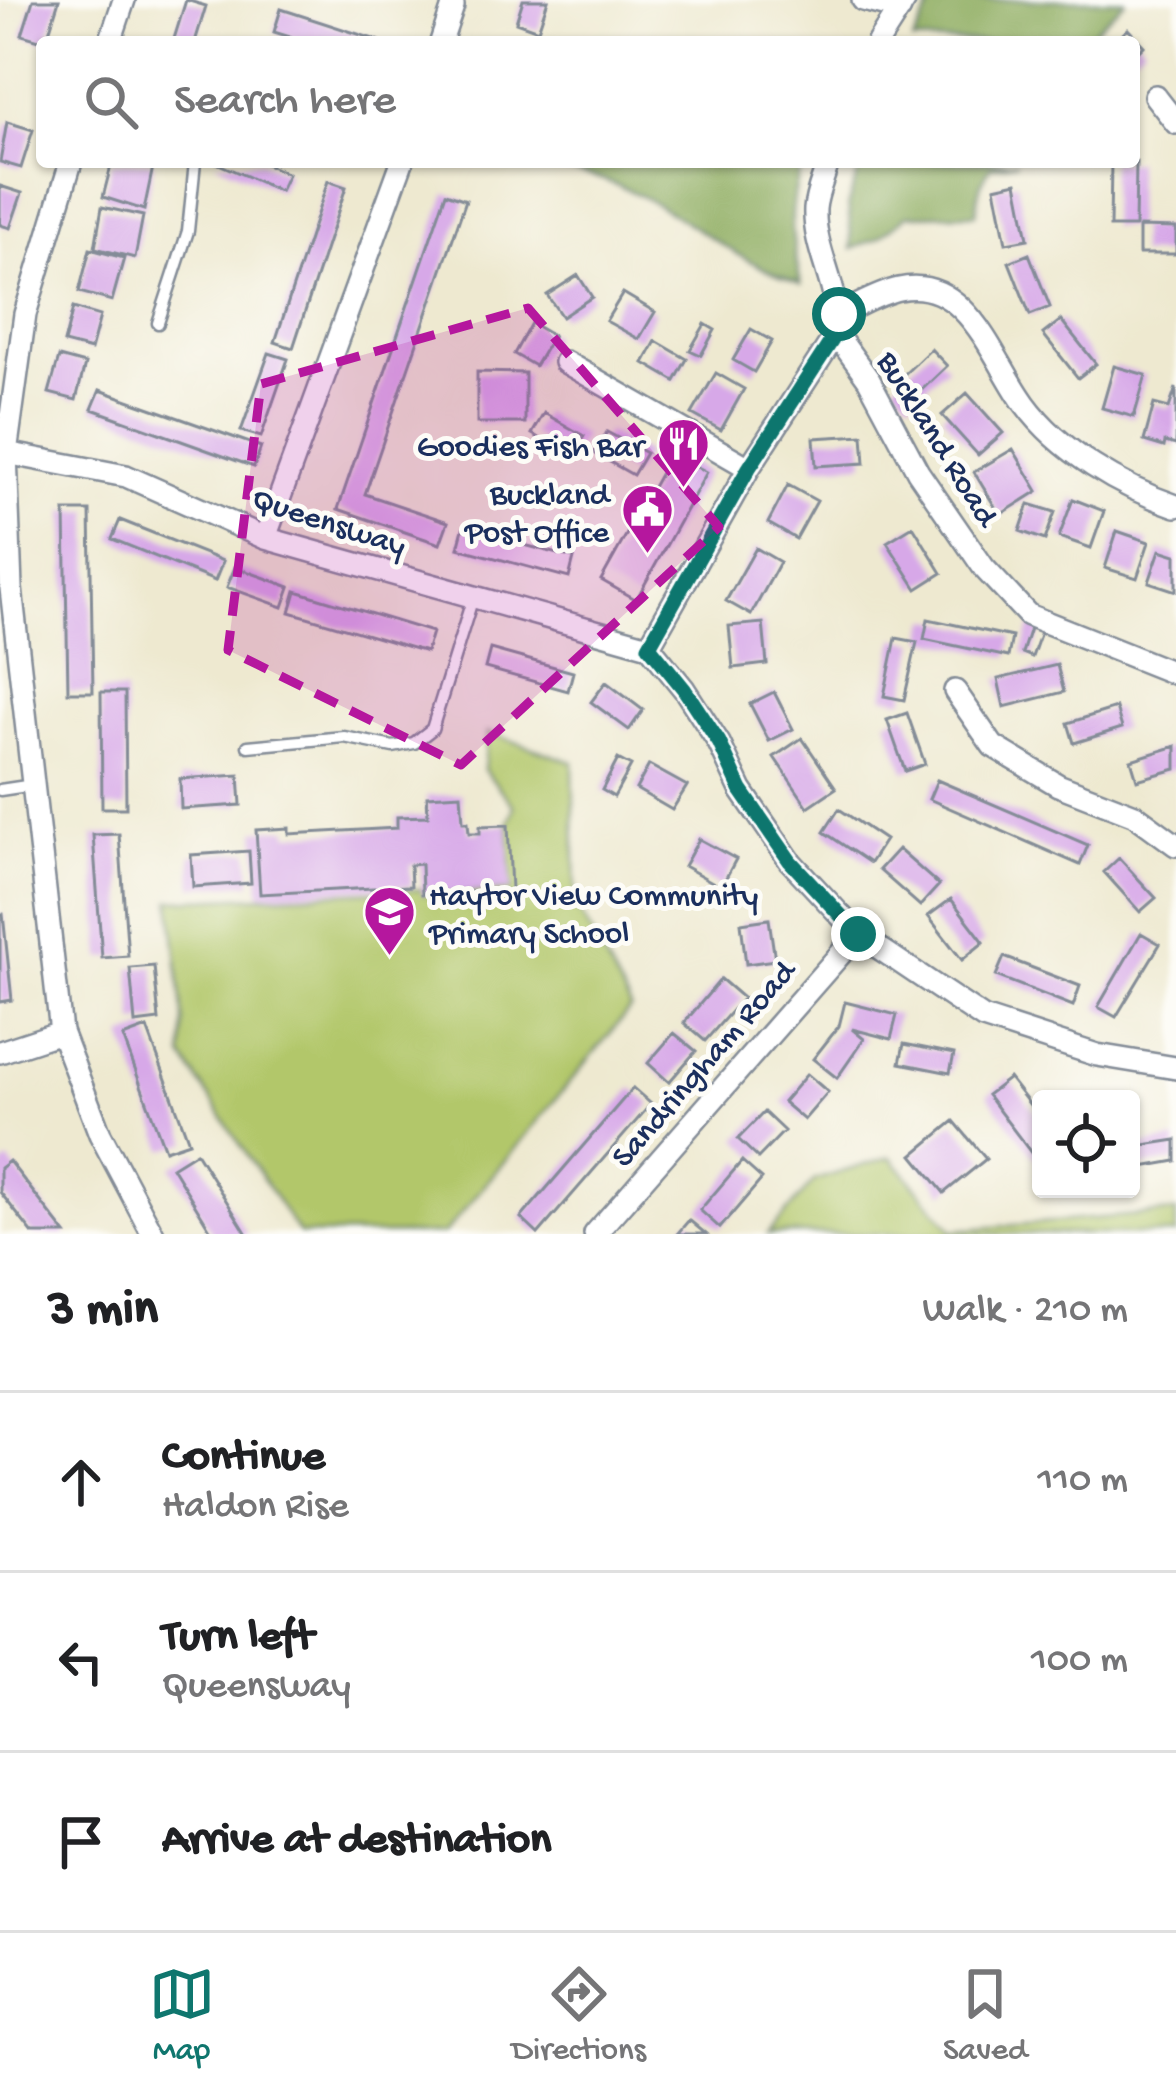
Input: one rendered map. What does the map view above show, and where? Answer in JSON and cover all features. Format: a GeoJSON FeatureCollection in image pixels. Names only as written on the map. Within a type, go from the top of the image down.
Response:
{"type":"FeatureCollection","features":[{"type":"Feature","properties":{"kind":"street"},"geometry":{"type":"LineString","coordinates":[[112,36],[124,0]]}},
{"type":"Feature","properties":{"kind":"street"},"geometry":{"type":"LineString","coordinates":[[863,0],[902,4],[882,36]]}},
{"type":"Feature","properties":{"kind":"street"},"geometry":{"type":"LineString","coordinates":[[443,36],[453,6]]}},
{"type":"Feature","properties":{"kind":"street"},"geometry":{"type":"LineString","coordinates":[[1155,96],[1176,122]]}},
{"type":"Feature","properties":{"kind":"street"},"geometry":{"type":"LineString","coordinates":[[69,168],[25,314],[6,453],[6,587],[61,1032],[100,1134],[153,1234]]}},
{"type":"Feature","properties":{"kind":"street"},"geometry":{"type":"LineString","coordinates":[[265,538],[399,168]]}},
{"type":"Feature","properties":{"kind":"street","name":"Buckland Road"},"geometry":{"type":"LineString","coordinates":[[827,168],[815,208],[838,324],[918,472],[984,568],[1028,615],[1176,674]]}},
{"type":"Feature","properties":{"kind":"street"},"geometry":{"type":"LineString","coordinates":[[1176,506],[1101,471],[1061,441],[1026,405],[978,324],[944,294],[902,287],[838,324],[749,468],[649,646],[719,742],[741,790],[790,861],[858,934],[982,1018],[1097,1055],[1176,1068]]}},
{"type":"Feature","properties":{"kind":"street"},"geometry":{"type":"LineString","coordinates":[[565,362],[749,468]]}},
{"type":"Feature","properties":{"kind":"street","name":"Queensway"},"geometry":{"type":"LineString","coordinates":[[6,453],[126,476],[265,538],[649,646]]}},
{"type":"Feature","properties":{"kind":"street"},"geometry":{"type":"LineString","coordinates":[[955,691],[993,746],[1058,785],[1135,815],[1176,845]]}},
{"type":"Feature","properties":{"kind":"street","name":"Sandringham Road"},"geometry":{"type":"LineString","coordinates":[[595,1234],[858,934]]}},
{"type":"Feature","properties":{"kind":"street"},"geometry":{"type":"LineString","coordinates":[[0,1052],[61,1032]]}},
{"type":"Feature","properties":{"kind":"lane"},"geometry":{"type":"LineString","coordinates":[[158,323],[188,231],[194,168]]}},
{"type":"Feature","properties":{"kind":"lane"},"geometry":{"type":"LineString","coordinates":[[248,746],[344,737],[393,747],[424,736],[432,729],[473,597]]}},
{"type":"Feature","properties":{"kind":"lane"},"geometry":{"type":"LineString","coordinates":[[0,790],[33,784]]}},
{"type":"Feature","properties":{"kind":"highlighted area"},"geometry":{"type":"Polygon","coordinates":[[[528,308],[719,527],[461,765],[228,650],[261,384],[528,308]]]}},
{"type":"Feature","properties":{"kind":"green space"},"geometry":{"type":"Polygon","coordinates":[[[934,0],[1125,0],[1088,36],[916,36],[934,0]]]}},
{"type":"Feature","properties":{"kind":"green space"},"geometry":{"type":"Polygon","coordinates":[[[801,168],[792,223],[801,284],[740,256],[627,190],[560,169],[801,168]]]}},
{"type":"Feature","properties":{"kind":"green space"},"geometry":{"type":"Polygon","coordinates":[[[860,168],[989,168],[980,186],[976,214],[908,215],[879,238],[852,249],[848,203],[860,168]]]}},
{"type":"Feature","properties":{"kind":"green space","name":"Haytor View Community Primary School"},"geometry":{"type":"Polygon","coordinates":[[[487,732],[573,762],[576,905],[631,1008],[444,1234],[299,1234],[183,1057],[184,1020],[171,900],[511,890],[508,825],[514,806],[484,770],[487,732]]]}},
{"type":"Feature","properties":{"kind":"green space"},"geometry":{"type":"Polygon","coordinates":[[[891,1157],[953,1230],[1176,1212],[1176,1234],[768,1234],[815,1180],[891,1157]]]}},
{"type":"Feature","properties":{"kind":"building"},"geometry":{"type":"Polygon","coordinates":[[[33,0],[59,0],[48,36],[22,35],[33,0]]]}},
{"type":"Feature","properties":{"kind":"building"},"geometry":{"type":"Polygon","coordinates":[[[186,0],[206,6],[197,36],[175,36],[186,0]]]}},
{"type":"Feature","properties":{"kind":"building"},"geometry":{"type":"Polygon","coordinates":[[[523,0],[548,0],[538,30],[516,22],[523,0]]]}},
{"type":"Feature","properties":{"kind":"building"},"geometry":{"type":"Polygon","coordinates":[[[281,9],[365,36],[287,36],[274,32],[281,9]]]}},
{"type":"Feature","properties":{"kind":"building"},"geometry":{"type":"Polygon","coordinates":[[[7,122],[33,130],[21,168],[0,162],[7,122]]]}},
{"type":"Feature","properties":{"kind":"building"},"geometry":{"type":"Polygon","coordinates":[[[110,168],[153,168],[144,210],[103,197],[110,168]]]}},
{"type":"Feature","properties":{"kind":"building"},"geometry":{"type":"Polygon","coordinates":[[[228,168],[274,168],[288,174],[280,191],[228,168]]]}},
{"type":"Feature","properties":{"kind":"building"},"geometry":{"type":"Polygon","coordinates":[[[1111,168],[1136,168],[1135,227],[1110,227],[1111,168]]]}},
{"type":"Feature","properties":{"kind":"building"},"geometry":{"type":"Polygon","coordinates":[[[328,181],[346,187],[293,348],[275,342],[328,181]]]}},
{"type":"Feature","properties":{"kind":"building"},"geometry":{"type":"Polygon","coordinates":[[[1017,182],[1028,239],[1006,243],[995,187],[1017,182]]]}},
{"type":"Feature","properties":{"kind":"building"},"geometry":{"type":"Polygon","coordinates":[[[0,186],[22,193],[10,228],[0,225],[0,186]]]}},
{"type":"Feature","properties":{"kind":"building"},"geometry":{"type":"Polygon","coordinates":[[[446,193],[466,200],[365,494],[448,522],[440,544],[338,509],[446,193]]]}},
{"type":"Feature","properties":{"kind":"building"},"geometry":{"type":"Polygon","coordinates":[[[102,207],[143,216],[135,258],[95,248],[102,207]]]}},
{"type":"Feature","properties":{"kind":"building"},"geometry":{"type":"Polygon","coordinates":[[[1139,227],[1176,228],[1176,254],[1139,254],[1139,227]]]}},
{"type":"Feature","properties":{"kind":"building"},"geometry":{"type":"Polygon","coordinates":[[[90,249],[124,258],[112,301],[79,292],[90,249]]]}},
{"type":"Feature","properties":{"kind":"building"},"geometry":{"type":"Polygon","coordinates":[[[1029,254],[1050,307],[1030,315],[1009,262],[1029,254]]]}},
{"type":"Feature","properties":{"kind":"building"},"geometry":{"type":"Polygon","coordinates":[[[578,275],[592,297],[562,317],[547,295],[578,275]]]}},
{"type":"Feature","properties":{"kind":"building"},"geometry":{"type":"Polygon","coordinates":[[[623,293],[655,312],[639,339],[606,321],[623,293]]]}},
{"type":"Feature","properties":{"kind":"building"},"geometry":{"type":"Polygon","coordinates":[[[73,308],[100,316],[91,350],[64,343],[73,308]]]}},
{"type":"Feature","properties":{"kind":"building"},"geometry":{"type":"Polygon","coordinates":[[[1061,320],[1096,364],[1078,378],[1043,334],[1061,320]]]}},
{"type":"Feature","properties":{"kind":"building"},"geometry":{"type":"Polygon","coordinates":[[[531,323],[553,336],[535,366],[514,354],[531,323]]]}},
{"type":"Feature","properties":{"kind":"building"},"geometry":{"type":"Polygon","coordinates":[[[705,324],[715,330],[701,355],[690,350],[705,324]]]}},
{"type":"Feature","properties":{"kind":"building"},"geometry":{"type":"Polygon","coordinates":[[[751,329],[772,341],[754,372],[733,360],[751,329]]]}},
{"type":"Feature","properties":{"kind":"building"},"geometry":{"type":"Polygon","coordinates":[[[656,341],[687,359],[675,381],[644,363],[656,341]]]}},
{"type":"Feature","properties":{"kind":"building"},"geometry":{"type":"Polygon","coordinates":[[[931,349],[947,366],[910,401],[894,384],[931,349]]]}},
{"type":"Feature","properties":{"kind":"building"},"geometry":{"type":"Polygon","coordinates":[[[269,353],[288,359],[261,437],[241,431],[269,353]]]}},
{"type":"Feature","properties":{"kind":"building"},"geometry":{"type":"Polygon","coordinates":[[[59,357],[85,364],[76,400],[49,393],[59,357]]]}},
{"type":"Feature","properties":{"kind":"building"},"geometry":{"type":"Polygon","coordinates":[[[1114,366],[1146,375],[1134,417],[1102,408],[1114,366]]]}},
{"type":"Feature","properties":{"kind":"building"},"geometry":{"type":"Polygon","coordinates":[[[477,372],[525,373],[525,423],[477,423],[477,372]]]}},
{"type":"Feature","properties":{"kind":"building"},"geometry":{"type":"Polygon","coordinates":[[[716,373],[744,389],[721,430],[692,414],[716,373]]]}},
{"type":"Feature","properties":{"kind":"building"},"geometry":{"type":"Polygon","coordinates":[[[1176,388],[1176,445],[1144,441],[1154,404],[1169,408],[1176,388]]]}},
{"type":"Feature","properties":{"kind":"building"},"geometry":{"type":"Polygon","coordinates":[[[100,390],[261,447],[254,467],[92,409],[100,390]]]}},
{"type":"Feature","properties":{"kind":"building"},"geometry":{"type":"Polygon","coordinates":[[[967,393],[1003,433],[978,455],[942,415],[967,393]]]}},
{"type":"Feature","properties":{"kind":"building"},"geometry":{"type":"Polygon","coordinates":[[[544,413],[584,436],[572,457],[532,434],[544,413]]]}},
{"type":"Feature","properties":{"kind":"building"},"geometry":{"type":"Polygon","coordinates":[[[607,432],[646,453],[633,475],[594,453],[607,432]]]}},
{"type":"Feature","properties":{"kind":"building"},"geometry":{"type":"Polygon","coordinates":[[[863,435],[865,463],[816,466],[814,438],[863,435]]]}},
{"type":"Feature","properties":{"kind":"building"},"geometry":{"type":"Polygon","coordinates":[[[1013,449],[1038,491],[1000,515],[974,472],[1013,449]]]}},
{"type":"Feature","properties":{"kind":"building"},"geometry":{"type":"Polygon","coordinates":[[[672,453],[707,472],[636,600],[601,580],[672,453]]]}},
{"type":"Feature","properties":{"kind":"building"},"geometry":{"type":"Polygon","coordinates":[[[788,485],[817,501],[796,539],[768,523],[788,485]]]}},
{"type":"Feature","properties":{"kind":"building"},"geometry":{"type":"Polygon","coordinates":[[[1073,499],[1104,511],[1091,548],[1059,537],[1073,499]]]}},
{"type":"Feature","properties":{"kind":"building"},"geometry":{"type":"Polygon","coordinates":[[[1029,504],[1055,512],[1045,540],[1020,531],[1029,504]]]}},
{"type":"Feature","properties":{"kind":"building"},"geometry":{"type":"Polygon","coordinates":[[[65,511],[90,511],[93,692],[68,692],[65,511]]]}},
{"type":"Feature","properties":{"kind":"building"},"geometry":{"type":"Polygon","coordinates":[[[120,520],[223,561],[215,581],[112,539],[120,520]]]}},
{"type":"Feature","properties":{"kind":"building"},"geometry":{"type":"Polygon","coordinates":[[[913,526],[942,573],[917,589],[887,542],[913,526]]]}},
{"type":"Feature","properties":{"kind":"building"},"geometry":{"type":"Polygon","coordinates":[[[463,529],[574,558],[569,578],[458,548],[463,529]]]}},
{"type":"Feature","properties":{"kind":"building"},"geometry":{"type":"Polygon","coordinates":[[[1117,531],[1149,542],[1137,578],[1105,568],[1117,531]]]}},
{"type":"Feature","properties":{"kind":"building"},"geometry":{"type":"Polygon","coordinates":[[[756,548],[780,562],[751,615],[726,601],[756,548]]]}},
{"type":"Feature","properties":{"kind":"building"},"geometry":{"type":"Polygon","coordinates":[[[1160,550],[1176,555],[1176,591],[1149,582],[1160,550]]]}},
{"type":"Feature","properties":{"kind":"building"},"geometry":{"type":"Polygon","coordinates":[[[235,567],[290,587],[283,607],[227,587],[235,567]]]}},
{"type":"Feature","properties":{"kind":"building"},"geometry":{"type":"Polygon","coordinates":[[[296,591],[432,632],[426,652],[290,612],[296,591]]]}},
{"type":"Feature","properties":{"kind":"building"},"geometry":{"type":"Polygon","coordinates":[[[928,619],[1012,637],[1008,657],[924,639],[928,619]]]}},
{"type":"Feature","properties":{"kind":"building"},"geometry":{"type":"Polygon","coordinates":[[[763,623],[767,664],[733,668],[729,626],[763,623]]]}},
{"type":"Feature","properties":{"kind":"building"},"geometry":{"type":"Polygon","coordinates":[[[1031,625],[1042,629],[1032,657],[1022,653],[1031,625]]]}},
{"type":"Feature","properties":{"kind":"building"},"geometry":{"type":"Polygon","coordinates":[[[896,638],[917,642],[904,700],[884,696],[896,638]]]}},
{"type":"Feature","properties":{"kind":"building"},"geometry":{"type":"Polygon","coordinates":[[[490,649],[573,672],[568,691],[485,668],[490,649]]]}},
{"type":"Feature","properties":{"kind":"building"},"geometry":{"type":"Polygon","coordinates":[[[1057,665],[1064,692],[1004,707],[998,679],[1057,665]]]}},
{"type":"Feature","properties":{"kind":"building"},"geometry":{"type":"Polygon","coordinates":[[[606,682],[643,710],[629,730],[591,702],[606,682]]]}},
{"type":"Feature","properties":{"kind":"building"},"geometry":{"type":"Polygon","coordinates":[[[101,692],[125,692],[126,808],[102,808],[101,692]]]}},
{"type":"Feature","properties":{"kind":"building"},"geometry":{"type":"Polygon","coordinates":[[[774,692],[793,729],[769,741],[750,704],[774,692]]]}},
{"type":"Feature","properties":{"kind":"building"},"geometry":{"type":"Polygon","coordinates":[[[1116,708],[1122,728],[1074,743],[1068,723],[1116,708]]]}},
{"type":"Feature","properties":{"kind":"building"},"geometry":{"type":"Polygon","coordinates":[[[907,713],[925,764],[905,771],[887,720],[907,713]]]}},
{"type":"Feature","properties":{"kind":"building"},"geometry":{"type":"Polygon","coordinates":[[[802,738],[836,788],[808,807],[774,757],[802,738]]]}},
{"type":"Feature","properties":{"kind":"building"},"geometry":{"type":"Polygon","coordinates":[[[1176,746],[1176,769],[1137,780],[1131,760],[1176,746]]]}},
{"type":"Feature","properties":{"kind":"building"},"geometry":{"type":"Polygon","coordinates":[[[618,759],[631,766],[614,797],[602,790],[618,759]]]}},
{"type":"Feature","properties":{"kind":"building"},"geometry":{"type":"Polygon","coordinates":[[[649,765],[687,786],[672,810],[636,789],[649,765]]]}},
{"type":"Feature","properties":{"kind":"building"},"geometry":{"type":"Polygon","coordinates":[[[239,775],[241,805],[181,809],[180,779],[239,775]]]}},
{"type":"Feature","properties":{"kind":"building"},"geometry":{"type":"Polygon","coordinates":[[[937,780],[1088,845],[1080,865],[929,799],[937,780]]]}},
{"type":"Feature","properties":{"kind":"building"},"geometry":{"type":"Polygon","coordinates":[[[461,794],[463,822],[468,822],[469,833],[480,833],[480,826],[508,825],[511,890],[422,894],[421,864],[410,865],[411,886],[260,894],[256,830],[289,828],[289,834],[397,828],[397,817],[428,816],[427,796],[461,794]]]}},
{"type":"Feature","properties":{"kind":"building"},"geometry":{"type":"Polygon","coordinates":[[[839,809],[885,840],[870,863],[824,832],[839,809]]]}},
{"type":"Feature","properties":{"kind":"building"},"geometry":{"type":"Polygon","coordinates":[[[119,834],[128,956],[102,958],[93,835],[119,834]]]}},
{"type":"Feature","properties":{"kind":"building"},"geometry":{"type":"Polygon","coordinates":[[[699,839],[736,859],[721,887],[684,866],[699,839]]]}},
{"type":"Feature","properties":{"kind":"building"},"geometry":{"type":"Polygon","coordinates":[[[898,849],[939,885],[920,906],[879,870],[898,849]]]}},
{"type":"Feature","properties":{"kind":"building"},"geometry":{"type":"Polygon","coordinates":[[[249,851],[251,883],[193,887],[191,855],[249,851]]]}},
{"type":"Feature","properties":{"kind":"building"},"geometry":{"type":"Polygon","coordinates":[[[1119,858],[1156,898],[1140,912],[1104,872],[1119,858]]]}},
{"type":"Feature","properties":{"kind":"building"},"geometry":{"type":"Polygon","coordinates":[[[951,899],[984,942],[962,960],[928,916],[951,899]]]}},
{"type":"Feature","properties":{"kind":"building"},"geometry":{"type":"Polygon","coordinates":[[[0,914],[12,1000],[0,1002],[0,914]]]}},
{"type":"Feature","properties":{"kind":"building"},"geometry":{"type":"Polygon","coordinates":[[[769,919],[775,960],[746,964],[741,923],[769,919]]]}},
{"type":"Feature","properties":{"kind":"building"},"geometry":{"type":"Polygon","coordinates":[[[1141,933],[1160,944],[1116,1017],[1098,1007],[1141,933]]]}},
{"type":"Feature","properties":{"kind":"building"},"geometry":{"type":"Polygon","coordinates":[[[1004,957],[1080,986],[1073,1006],[996,976],[1004,957]]]}},
{"type":"Feature","properties":{"kind":"building"},"geometry":{"type":"Polygon","coordinates":[[[154,966],[159,1020],[135,1023],[130,968],[154,966]]]}},
{"type":"Feature","properties":{"kind":"building"},"geometry":{"type":"Polygon","coordinates":[[[721,979],[743,998],[705,1041],[684,1023],[721,979]]]}},
{"type":"Feature","properties":{"kind":"building"},"geometry":{"type":"Polygon","coordinates":[[[845,1002],[897,1015],[891,1039],[852,1029],[864,1039],[837,1078],[813,1059],[839,1026],[845,1002]]]}},
{"type":"Feature","properties":{"kind":"building"},"geometry":{"type":"Polygon","coordinates":[[[147,1028],[189,1142],[165,1150],[123,1037],[147,1028]]]}},
{"type":"Feature","properties":{"kind":"building"},"geometry":{"type":"Polygon","coordinates":[[[674,1033],[696,1051],[669,1082],[648,1063],[674,1033]]]}},
{"type":"Feature","properties":{"kind":"building"},"geometry":{"type":"Polygon","coordinates":[[[904,1044],[954,1054],[950,1073],[900,1063],[904,1044]]]}},
{"type":"Feature","properties":{"kind":"building"},"geometry":{"type":"Polygon","coordinates":[[[807,1074],[828,1092],[804,1120],[783,1102],[807,1074]]]}},
{"type":"Feature","properties":{"kind":"building"},"geometry":{"type":"Polygon","coordinates":[[[1009,1078],[1032,1107],[1032,1154],[987,1095],[1009,1078]]]}},
{"type":"Feature","properties":{"kind":"building"},"geometry":{"type":"Polygon","coordinates":[[[633,1088],[651,1104],[538,1234],[521,1218],[633,1088]]]}},
{"type":"Feature","properties":{"kind":"building"},"geometry":{"type":"Polygon","coordinates":[[[764,1112],[784,1131],[758,1158],[738,1139],[764,1112]]]}},
{"type":"Feature","properties":{"kind":"building"},"geometry":{"type":"Polygon","coordinates":[[[954,1121],[986,1159],[944,1193],[913,1155],[954,1121]]]}},
{"type":"Feature","properties":{"kind":"building"},"geometry":{"type":"Polygon","coordinates":[[[1176,1140],[1176,1161],[1140,1167],[1140,1146],[1176,1140]]]}},
{"type":"Feature","properties":{"kind":"building"},"geometry":{"type":"Polygon","coordinates":[[[196,1152],[247,1234],[213,1234],[172,1167],[196,1152]]]}},
{"type":"Feature","properties":{"kind":"building"},"geometry":{"type":"Polygon","coordinates":[[[9,1161],[66,1234],[33,1234],[0,1192],[0,1168],[9,1161]]]}},
{"type":"Feature","properties":{"kind":"building"},"geometry":{"type":"Polygon","coordinates":[[[742,1161],[762,1179],[720,1228],[700,1210],[742,1161]]]}},
{"type":"Feature","properties":{"kind":"building"},"geometry":{"type":"Polygon","coordinates":[[[689,1220],[706,1234],[677,1234],[689,1220]]]}},
{"type":"Feature","properties":{"kind":"place","name":"Goodies Fish Bar"},"geometry":{"type":"Point","coordinates":[683,489]}},
{"type":"Feature","properties":{"kind":"place","name":"Buckland Post Office"},"geometry":{"type":"Point","coordinates":[648,556]}},
{"type":"Feature","properties":{"kind":"place","name":"Haytor View Community Primary School"},"geometry":{"type":"Point","coordinates":[390,957]}},
{"type":"Feature","properties":{"kind":"route"},"geometry":{"type":"LineString","coordinates":[[839,314],[836,334],[749,468],[649,646],[719,742],[741,790],[790,861],[858,934]]}}]}
